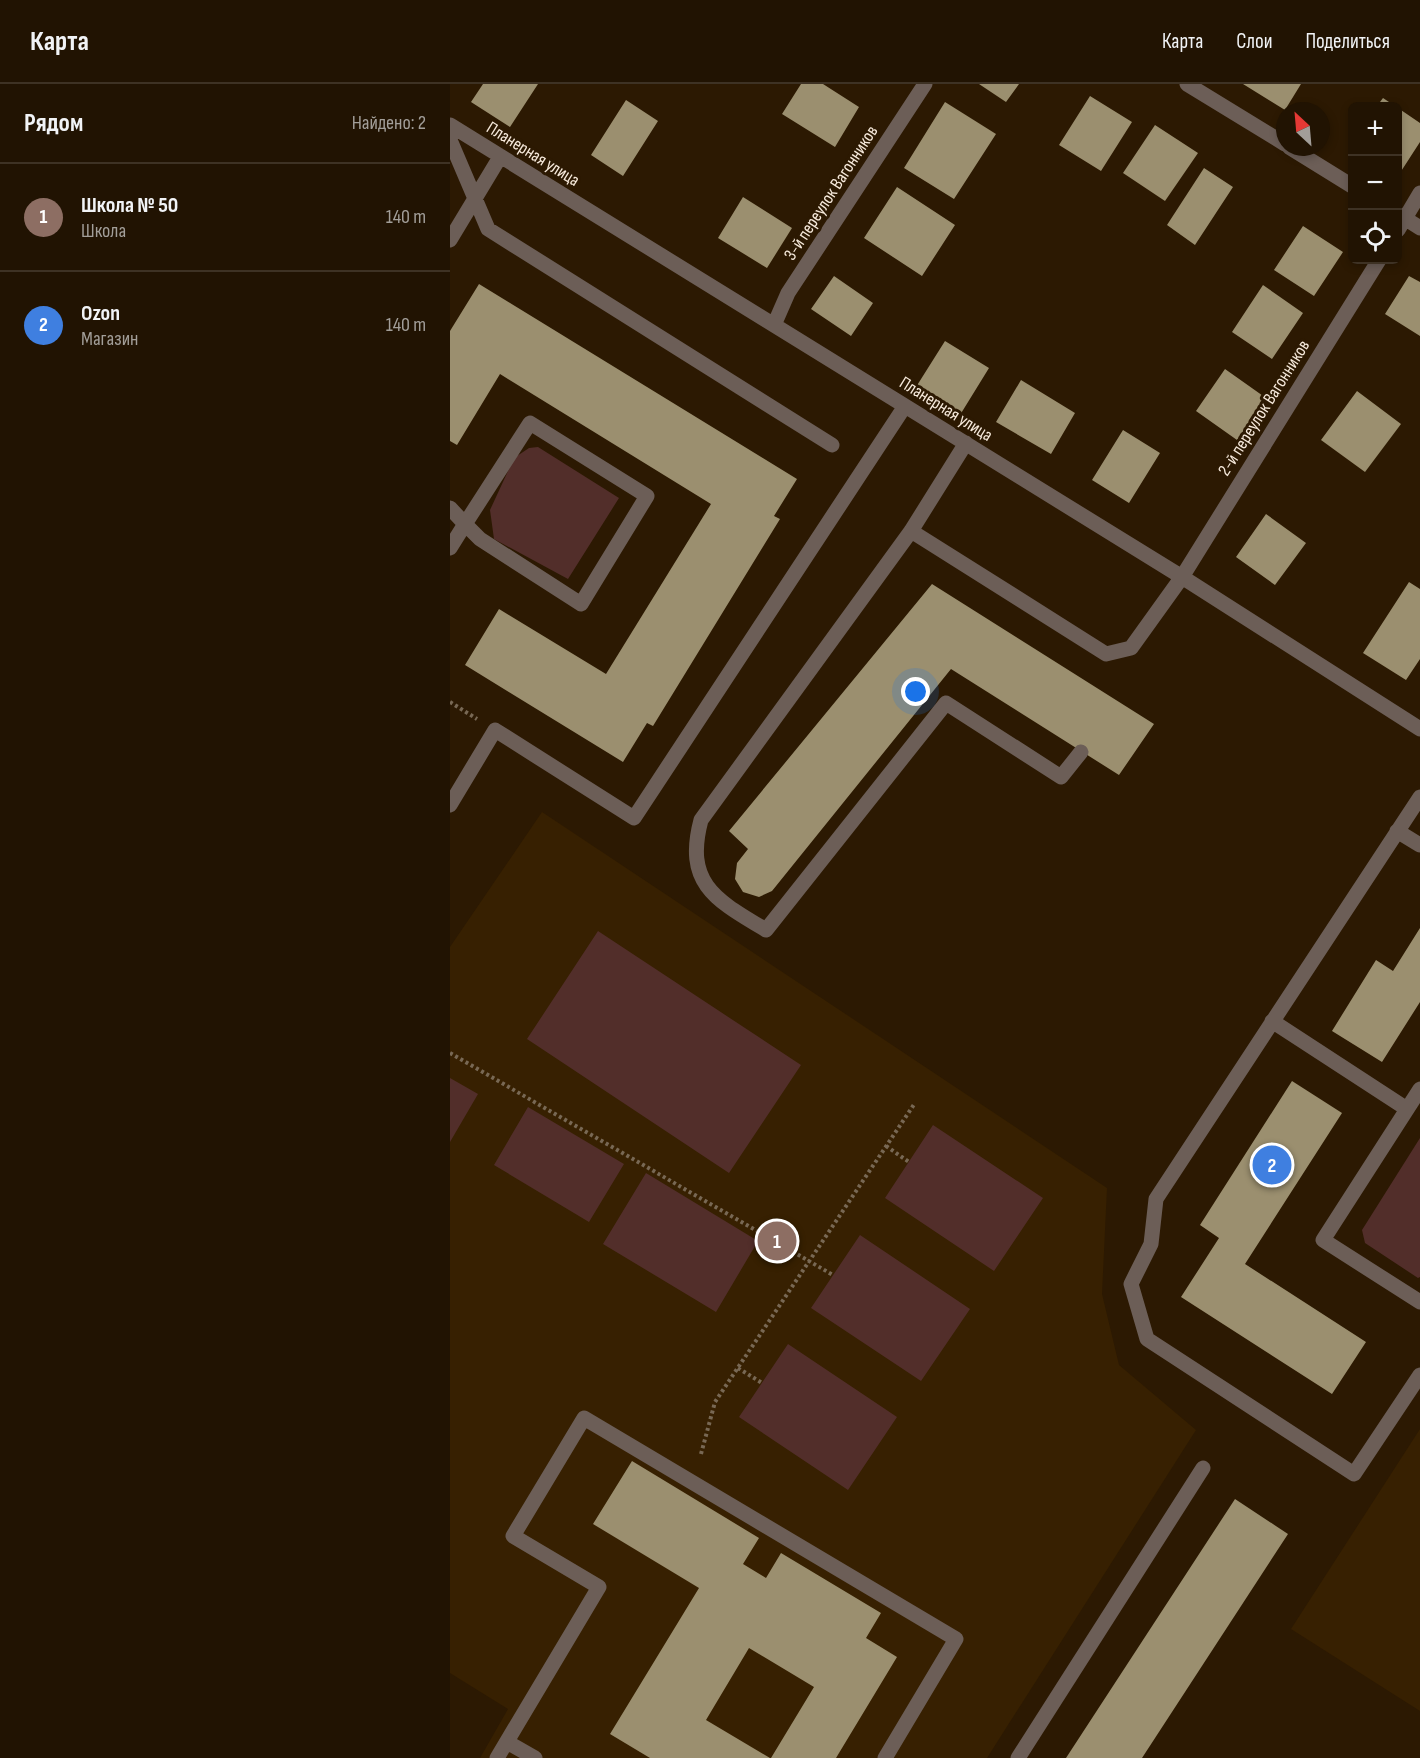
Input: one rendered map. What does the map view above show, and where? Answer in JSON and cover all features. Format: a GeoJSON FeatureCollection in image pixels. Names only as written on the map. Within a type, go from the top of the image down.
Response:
{"type":"FeatureCollection","features":[{"type":"Feature","properties":{"kind":"street","name":"3-й переулок Вагонников"},"geometry":{"type":"LineString","coordinates":[[774,325],[789,293],[925,84]]}},
{"type":"Feature","properties":{"kind":"street"},"geometry":{"type":"LineString","coordinates":[[1187,84],[1276,138]]}},
{"type":"Feature","properties":{"kind":"street","name":"Планерная улица"},"geometry":{"type":"LineString","coordinates":[[450,125],[1182,577],[1420,729]]}},
{"type":"Feature","properties":{"kind":"street"},"geometry":{"type":"LineString","coordinates":[[450,140],[488,229],[832,445]]}},
{"type":"Feature","properties":{"kind":"street"},"geometry":{"type":"LineString","coordinates":[[1304,156],[1348,183]]}},
{"type":"Feature","properties":{"kind":"street"},"geometry":{"type":"LineString","coordinates":[[450,240],[500,157]]}},
{"type":"Feature","properties":{"kind":"street"},"geometry":{"type":"LineString","coordinates":[[1402,217],[1420,193]]}},
{"type":"Feature","properties":{"kind":"street"},"geometry":{"type":"LineString","coordinates":[[1402,221],[1420,228]]}},
{"type":"Feature","properties":{"kind":"street","name":"2-й переулок Вагонников"},"geometry":{"type":"LineString","coordinates":[[910,531],[1106,654],[1131,648],[1182,577],[1377,264]]}},
{"type":"Feature","properties":{"kind":"street"},"geometry":{"type":"LineString","coordinates":[[450,804],[495,730],[634,818],[905,406]]}},
{"type":"Feature","properties":{"kind":"street"},"geometry":{"type":"LineString","coordinates":[[450,508],[465,524],[480,539],[581,604],[647,496],[530,423],[465,524],[450,548]]}},
{"type":"Feature","properties":{"kind":"street"},"geometry":{"type":"LineString","coordinates":[[966,443],[910,531],[701,820],[694,845],[697,870],[714,896],[766,930],[946,703],[1060,777],[1081,752]]}},
{"type":"Feature","properties":{"kind":"street"},"geometry":{"type":"LineString","coordinates":[[1420,796],[1156,1199],[1151,1244],[1131,1284],[1147,1339],[1354,1474],[1420,1375]]}},
{"type":"Feature","properties":{"kind":"street"},"geometry":{"type":"LineString","coordinates":[[1397,831],[1420,845]]}},
{"type":"Feature","properties":{"kind":"street"},"geometry":{"type":"LineString","coordinates":[[1272,1021],[1407,1108]]}},
{"type":"Feature","properties":{"kind":"street"},"geometry":{"type":"LineString","coordinates":[[1420,1089],[1323,1240],[1420,1302]]}},
{"type":"Feature","properties":{"kind":"street"},"geometry":{"type":"LineString","coordinates":[[497,1758],[599,1587],[513,1536],[584,1418],[956,1639],[885,1758]]}},
{"type":"Feature","properties":{"kind":"street"},"geometry":{"type":"LineString","coordinates":[[1018,1758],[1203,1468]]}},
{"type":"Feature","properties":{"kind":"street"},"geometry":{"type":"LineString","coordinates":[[507,1742],[535,1758]]}},
{"type":"Feature","properties":{"kind":"path"},"geometry":{"type":"LineString","coordinates":[[450,702],[495,730]]}},
{"type":"Feature","properties":{"kind":"path"},"geometry":{"type":"LineString","coordinates":[[450,1053],[833,1275]]}},
{"type":"Feature","properties":{"kind":"path"},"geometry":{"type":"LineString","coordinates":[[701,1454],[715,1402],[915,1103]]}},
{"type":"Feature","properties":{"kind":"path"},"geometry":{"type":"LineString","coordinates":[[886,1146],[909,1162]]}},
{"type":"Feature","properties":{"kind":"path"},"geometry":{"type":"LineString","coordinates":[[738,1368],[762,1383]]}},
{"type":"Feature","properties":{"kind":"shaded area"},"geometry":{"type":"Polygon","coordinates":[[[538,447],[619,498],[568,579],[494,539],[490,510],[514,458],[529,448],[538,447]]]}},
{"type":"Feature","properties":{"kind":"shaded area"},"geometry":{"type":"Polygon","coordinates":[[[542,812],[1107,1188],[1102,1294],[1119,1365],[1196,1430],[987,1758],[480,1758],[508,1709],[450,1673],[450,947],[542,812]]]}},
{"type":"Feature","properties":{"kind":"shaded area"},"geometry":{"type":"Polygon","coordinates":[[[598,931],[801,1065],[729,1173],[527,1039],[598,931]]]}},
{"type":"Feature","properties":{"kind":"shaded area"},"geometry":{"type":"Polygon","coordinates":[[[450,1078],[478,1094],[450,1142],[450,1078]]]}},
{"type":"Feature","properties":{"kind":"shaded area"},"geometry":{"type":"Polygon","coordinates":[[[528,1107],[624,1164],[589,1222],[494,1165],[528,1107]]]}},
{"type":"Feature","properties":{"kind":"shaded area"},"geometry":{"type":"Polygon","coordinates":[[[933,1125],[1043,1198],[994,1271],[885,1198],[933,1125]]]}},
{"type":"Feature","properties":{"kind":"shaded area"},"geometry":{"type":"Polygon","coordinates":[[[1420,1138],[1420,1277],[1418,1278],[1365,1243],[1362,1230],[1420,1138]]]}},
{"type":"Feature","properties":{"kind":"shaded area"},"geometry":{"type":"Polygon","coordinates":[[[646,1173],[758,1241],[716,1312],[603,1244],[646,1173]]]}},
{"type":"Feature","properties":{"kind":"shaded area"},"geometry":{"type":"Polygon","coordinates":[[[860,1235],[970,1309],[921,1381],[811,1308],[860,1235]]]}},
{"type":"Feature","properties":{"kind":"shaded area"},"geometry":{"type":"Polygon","coordinates":[[[788,1344],[897,1417],[848,1490],[739,1417],[788,1344]]]}},
{"type":"Feature","properties":{"kind":"shaded area"},"geometry":{"type":"Polygon","coordinates":[[[1420,1429],[1420,1711],[1291,1629],[1420,1429]]]}},
{"type":"Feature","properties":{"kind":"building"},"geometry":{"type":"Polygon","coordinates":[[[483,84],[538,84],[510,127],[471,102],[483,84]]]}},
{"type":"Feature","properties":{"kind":"building"},"geometry":{"type":"Polygon","coordinates":[[[801,84],[823,84],[859,107],[835,147],[782,114],[801,84]]]}},
{"type":"Feature","properties":{"kind":"building"},"geometry":{"type":"Polygon","coordinates":[[[979,84],[1019,84],[1006,102],[979,84]]]}},
{"type":"Feature","properties":{"kind":"building"},"geometry":{"type":"Polygon","coordinates":[[[1243,84],[1301,84],[1290,102],[1276,102],[1276,104],[1243,84]]]}},
{"type":"Feature","properties":{"kind":"building"},"geometry":{"type":"Polygon","coordinates":[[[1090,96],[1132,122],[1101,171],[1059,145],[1090,96]]]}},
{"type":"Feature","properties":{"kind":"building"},"geometry":{"type":"Polygon","coordinates":[[[626,100],[658,121],[623,176],[591,155],[626,100]]]}},
{"type":"Feature","properties":{"kind":"building"},"geometry":{"type":"Polygon","coordinates":[[[945,102],[996,134],[954,199],[904,168],[945,102]]]}},
{"type":"Feature","properties":{"kind":"building"},"geometry":{"type":"Polygon","coordinates":[[[1402,111],[1420,123],[1420,142],[1402,170],[1402,111]]]}},
{"type":"Feature","properties":{"kind":"building"},"geometry":{"type":"Polygon","coordinates":[[[1155,125],[1198,153],[1165,201],[1123,173],[1155,125]]]}},
{"type":"Feature","properties":{"kind":"building"},"geometry":{"type":"Polygon","coordinates":[[[1204,168],[1233,187],[1195,245],[1167,225],[1204,168]]]}},
{"type":"Feature","properties":{"kind":"building"},"geometry":{"type":"Polygon","coordinates":[[[897,187],[955,225],[922,276],[864,238],[897,187]]]}},
{"type":"Feature","properties":{"kind":"building"},"geometry":{"type":"Polygon","coordinates":[[[743,197],[792,228],[767,268],[718,238],[743,197]]]}},
{"type":"Feature","properties":{"kind":"building"},"geometry":{"type":"Polygon","coordinates":[[[1303,226],[1343,252],[1314,296],[1274,270],[1303,226]]]}},
{"type":"Feature","properties":{"kind":"building"},"geometry":{"type":"Polygon","coordinates":[[[834,276],[873,303],[851,336],[811,309],[834,276]]]}},
{"type":"Feature","properties":{"kind":"building"},"geometry":{"type":"Polygon","coordinates":[[[1409,276],[1420,282],[1420,336],[1385,314],[1409,276]]]}},
{"type":"Feature","properties":{"kind":"building"},"geometry":{"type":"Polygon","coordinates":[[[479,284],[797,479],[774,516],[780,519],[653,726],[647,723],[623,762],[465,665],[499,609],[606,674],[711,504],[500,374],[457,445],[450,441],[450,331],[479,284]]]}},
{"type":"Feature","properties":{"kind":"building"},"geometry":{"type":"Polygon","coordinates":[[[1263,285],[1303,313],[1272,359],[1232,332],[1263,285]]]}},
{"type":"Feature","properties":{"kind":"building"},"geometry":{"type":"Polygon","coordinates":[[[945,341],[989,368],[960,415],[916,387],[945,341]]]}},
{"type":"Feature","properties":{"kind":"building"},"geometry":{"type":"Polygon","coordinates":[[[1225,369],[1266,398],[1237,440],[1196,411],[1225,369]]]}},
{"type":"Feature","properties":{"kind":"building"},"geometry":{"type":"Polygon","coordinates":[[[1021,380],[1075,413],[1051,454],[996,422],[1021,380]]]}},
{"type":"Feature","properties":{"kind":"building"},"geometry":{"type":"Polygon","coordinates":[[[1357,391],[1401,424],[1365,472],[1321,440],[1357,391]]]}},
{"type":"Feature","properties":{"kind":"building"},"geometry":{"type":"Polygon","coordinates":[[[1123,430],[1160,453],[1129,503],[1092,480],[1123,430]]]}},
{"type":"Feature","properties":{"kind":"building"},"geometry":{"type":"Polygon","coordinates":[[[1266,514],[1306,543],[1275,585],[1236,557],[1266,514]]]}},
{"type":"Feature","properties":{"kind":"building"},"geometry":{"type":"Polygon","coordinates":[[[1409,582],[1420,589],[1420,659],[1406,680],[1363,653],[1409,582]]]}},
{"type":"Feature","properties":{"kind":"building"},"geometry":{"type":"Polygon","coordinates":[[[932,584],[1154,724],[1119,775],[951,669],[772,891],[759,897],[743,892],[735,879],[737,863],[748,849],[729,831],[932,584]]]}},
{"type":"Feature","properties":{"kind":"building"},"geometry":{"type":"Polygon","coordinates":[[[1420,928],[1420,1002],[1382,1062],[1332,1031],[1376,960],[1393,971],[1420,928]]]}},
{"type":"Feature","properties":{"kind":"building"},"geometry":{"type":"Polygon","coordinates":[[[1292,1081],[1342,1113],[1245,1264],[1366,1342],[1332,1394],[1181,1297],[1219,1238],[1200,1225],[1292,1081]]]}},
{"type":"Feature","properties":{"kind":"building"},"geometry":{"type":"Polygon","coordinates":[[[632,1461],[759,1538],[743,1564],[766,1578],[781,1553],[881,1613],[866,1638],[897,1657],[836,1758],[771,1758],[814,1687],[749,1648],[706,1720],[770,1758],[650,1758],[610,1734],[699,1588],[593,1524],[632,1461]]]}},
{"type":"Feature","properties":{"kind":"building"},"geometry":{"type":"Polygon","coordinates":[[[1235,1499],[1288,1534],[1142,1758],[1066,1758],[1235,1499]]]}},
{"type":"Feature","properties":{"kind":"place","name":"Ozon"},"geometry":{"type":"Point","coordinates":[1272,1165]}},
{"type":"Feature","properties":{"kind":"place","name":"Школа № 50"},"geometry":{"type":"Point","coordinates":[777,1241]}}]}
